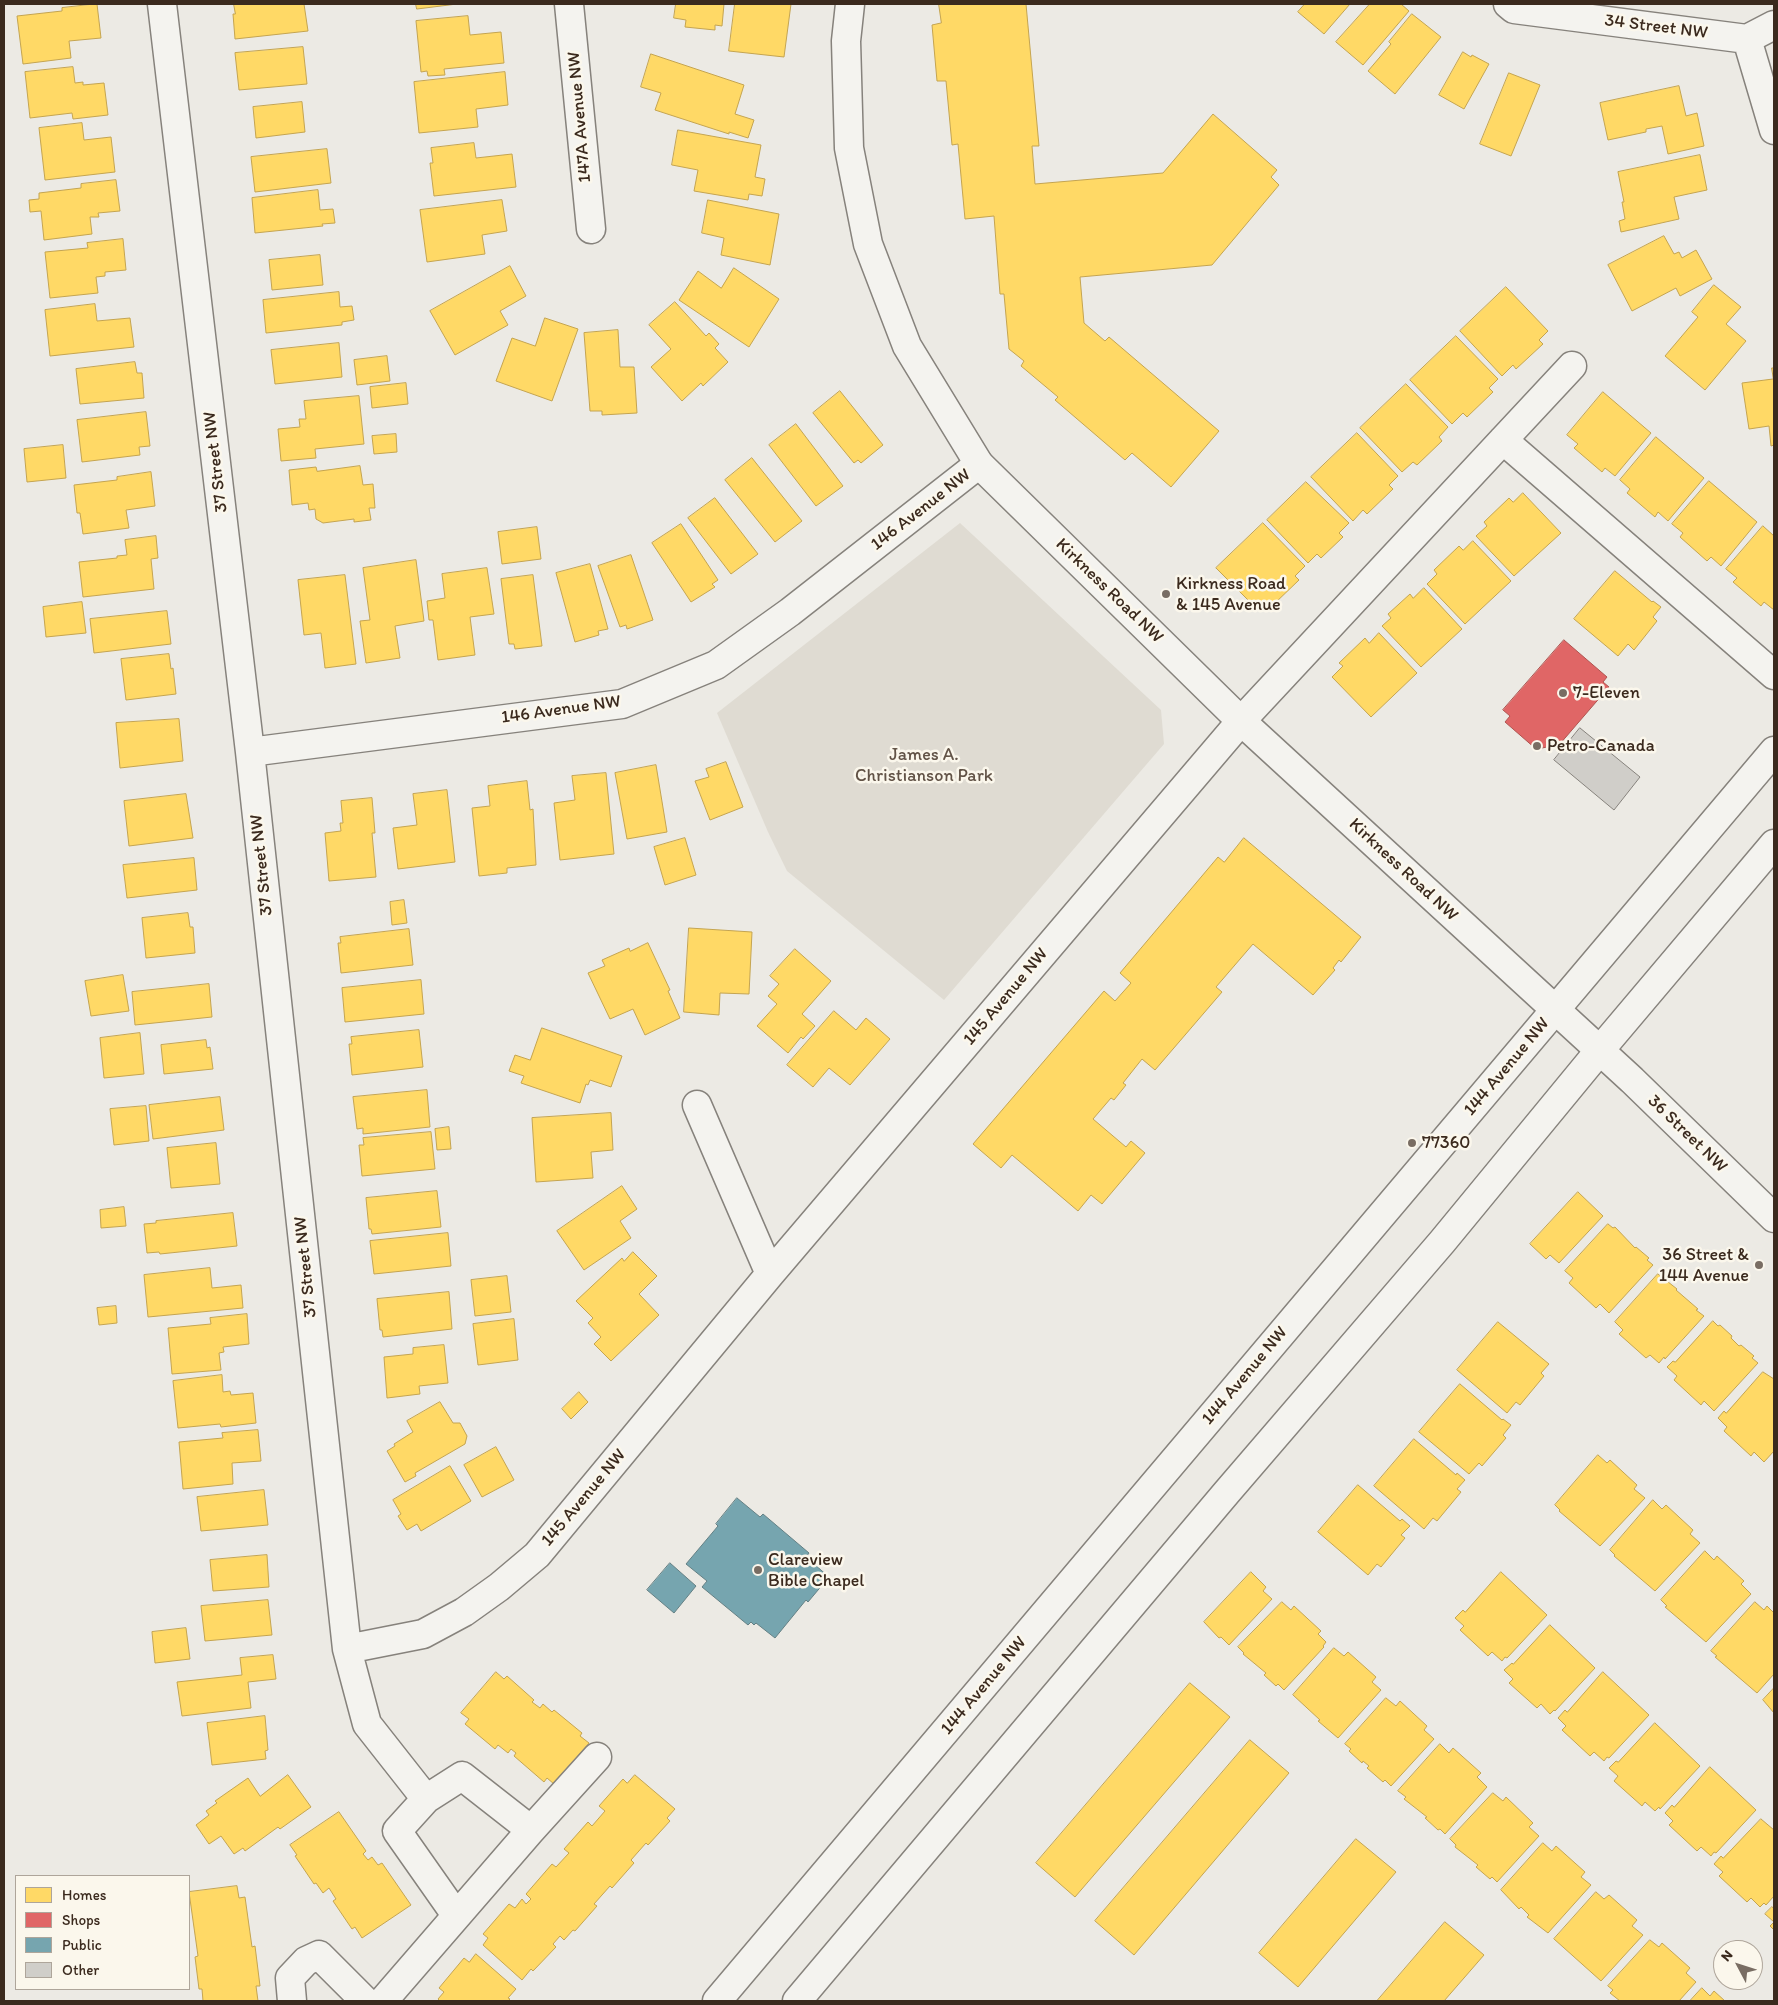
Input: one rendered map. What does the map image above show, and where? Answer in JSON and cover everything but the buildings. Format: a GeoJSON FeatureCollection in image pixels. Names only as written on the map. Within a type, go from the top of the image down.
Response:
{"type":"FeatureCollection","features":[{"type":"Feature","properties":{"kind":"street","name":"37 Street NW"},"geometry":{"type":"LineString","coordinates":[[162,4],[250,752],[347,1649],[367,1724],[426,1799]]}},
{"type":"Feature","properties":{"kind":"street","name":"147A Avenue NW"},"geometry":{"type":"LineString","coordinates":[[569,4],[591,230]]}},
{"type":"Feature","properties":{"kind":"street","name":"Kirkness Road NW"},"geometry":{"type":"LineString","coordinates":[[850,4],[846,41],[849,148],[868,244],[907,346],[979,464],[1241,721],[1600,1050]]}},
{"type":"Feature","properties":{"kind":"street","name":"34 Street NW"},"geometry":{"type":"LineString","coordinates":[[1508,4],[1514,9],[1747,39]]}},
{"type":"Feature","properties":{"kind":"street"},"geometry":{"type":"LineString","coordinates":[[1774,25],[1747,39],[1774,130]]}},
{"type":"Feature","properties":{"kind":"street","name":"145 Avenue NW"},"geometry":{"type":"LineString","coordinates":[[347,1649],[423,1634],[464,1612],[499,1587],[537,1555],[770,1274],[1241,721],[1572,366]]}},
{"type":"Feature","properties":{"kind":"street"},"geometry":{"type":"LineString","coordinates":[[1503,440],[1774,675]]}},
{"type":"Feature","properties":{"kind":"street","name":"146 Avenue NW"},"geometry":{"type":"LineString","coordinates":[[250,752],[622,704],[716,665],[790,612],[979,464]]}},
{"type":"Feature","properties":{"kind":"street","name":"144 Avenue NW"},"geometry":{"type":"LineString","coordinates":[[717,2001],[1774,751]]}},
{"type":"Feature","properties":{"kind":"street"},"geometry":{"type":"LineString","coordinates":[[797,2001],[1226,1492],[1442,1242],[1600,1050],[1774,844]]}},
{"type":"Feature","properties":{"kind":"street","name":"36 Street NW"},"geometry":{"type":"LineString","coordinates":[[1600,1050],[1774,1218]]}},
{"type":"Feature","properties":{"kind":"street"},"geometry":{"type":"LineString","coordinates":[[697,1105],[770,1274]]}},
{"type":"Feature","properties":{"kind":"street"},"geometry":{"type":"LineString","coordinates":[[383,2001],[456,1915],[597,1757]]}},
{"type":"Feature","properties":{"kind":"street"},"geometry":{"type":"LineString","coordinates":[[456,1915],[397,1831],[426,1799],[462,1776],[531,1830]]}},
{"type":"Feature","properties":{"kind":"street"},"geometry":{"type":"LineString","coordinates":[[292,2001],[290,1978],[306,1961],[319,1955],[365,2001]]}},
{"type":"Feature","properties":{"kind":"shaded area","name":"James A. Christianson Park"},"geometry":{"type":"Polygon","coordinates":[[[960,523],[1161,710],[1164,744],[944,1000],[787,871],[768,832],[717,713],[960,523]]]}},
{"type":"Feature","properties":{"kind":"place","name":"Kirkness Road & 145 Avenue"},"geometry":{"type":"Point","coordinates":[1166,594]}},
{"type":"Feature","properties":{"kind":"place","name":"7-Eleven"},"geometry":{"type":"Point","coordinates":[1563,693]}},
{"type":"Feature","properties":{"kind":"place","name":"Petro-Canada"},"geometry":{"type":"Point","coordinates":[1537,746]}},
{"type":"Feature","properties":{"kind":"place","name":"77360"},"geometry":{"type":"Point","coordinates":[1412,1143]}},
{"type":"Feature","properties":{"kind":"place","name":"36 Street & 144 Avenue"},"geometry":{"type":"Point","coordinates":[1759,1265]}},
{"type":"Feature","properties":{"kind":"place","name":"Clareview Bible Chapel"},"geometry":{"type":"Point","coordinates":[758,1570]}}]}
